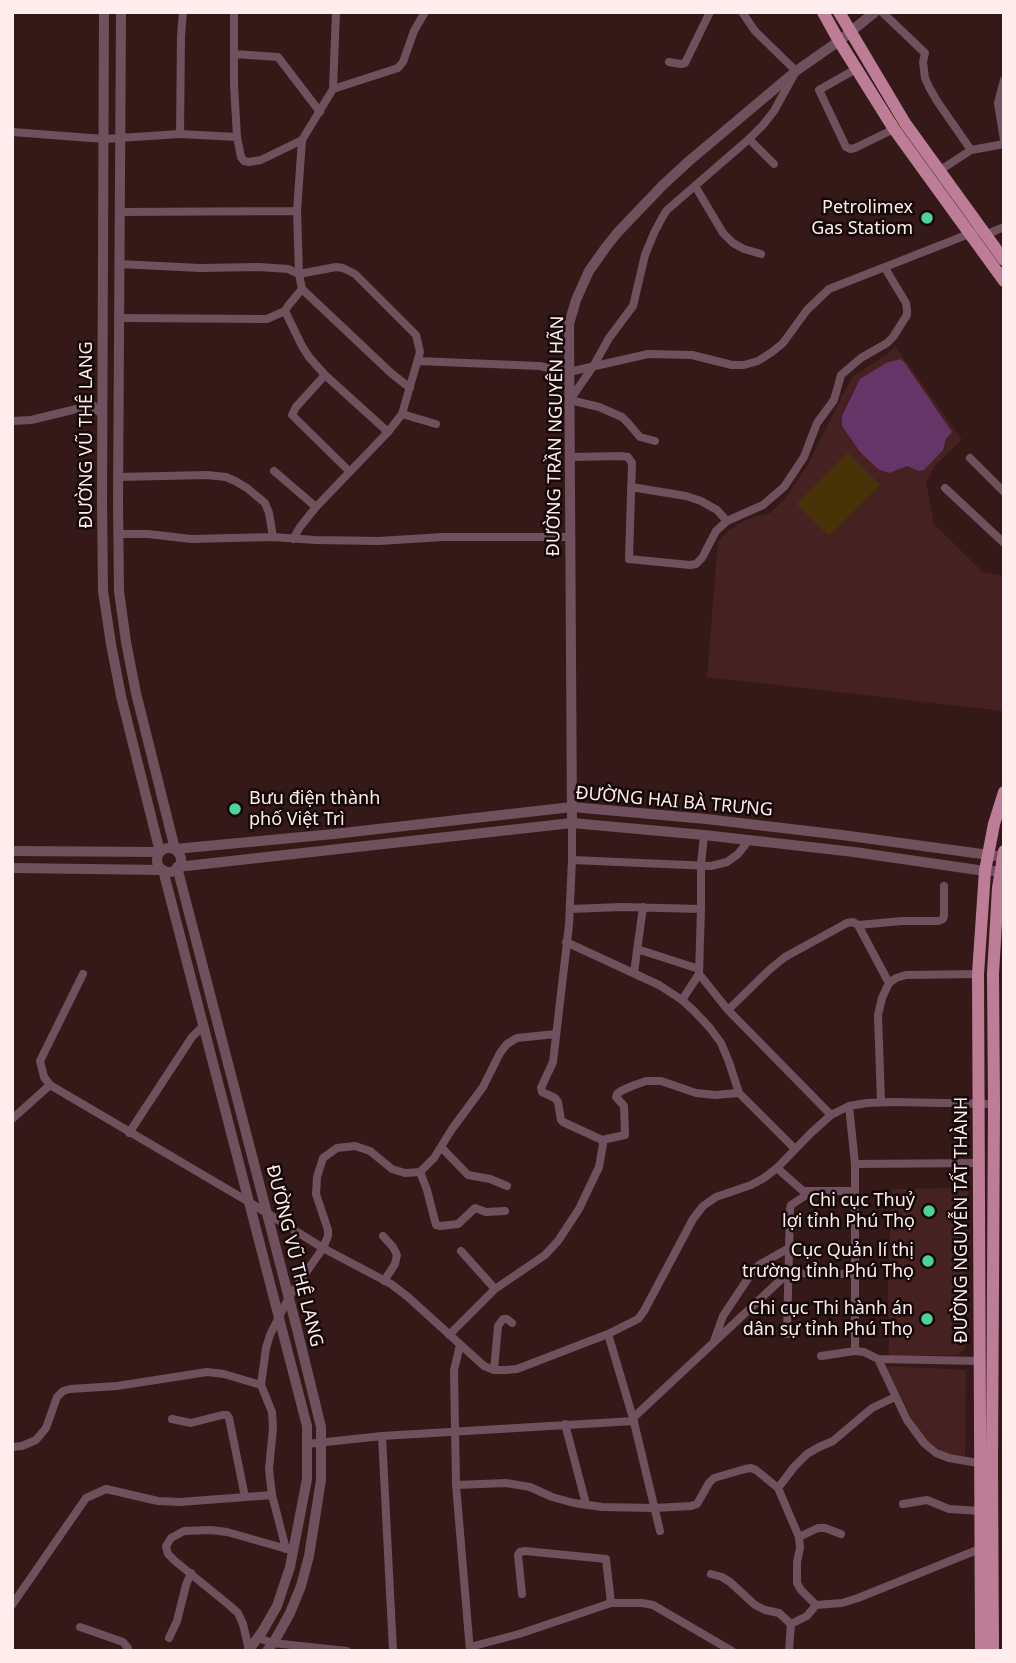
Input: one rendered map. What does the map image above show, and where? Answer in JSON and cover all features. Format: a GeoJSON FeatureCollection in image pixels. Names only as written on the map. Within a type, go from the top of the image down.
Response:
{"type":"FeatureCollection","features":[{"type":"Feature","properties":{"kind":"main road"},"geometry":{"type":"LineString","coordinates":[[823,12],[894,129],[1004,260]]}},
{"type":"Feature","properties":{"kind":"main road"},"geometry":{"type":"LineString","coordinates":[[839,12],[905,123],[979,233],[1004,281]]}},
{"type":"Feature","properties":{"kind":"main road","name":"ĐƯỜNG NGUYỄN TẤT THÀNH"},"geometry":{"type":"LineString","coordinates":[[993,1651],[986,1546],[980,1511],[986,1464],[980,1361],[978,974],[987,854],[1004,792]]}},
{"type":"Feature","properties":{"kind":"main road","name":"ĐƯỜNG NGUYỄN TẤT THÀNH"},"geometry":{"type":"LineString","coordinates":[[981,1651],[986,1546],[994,1104],[993,974],[1003,855]]}},
{"type":"Feature","properties":{"kind":"street","name":"ĐƯỜNG VŨ THÊ LANG"},"geometry":{"type":"LineString","coordinates":[[104,12],[104,598],[121,696],[160,852]]}},
{"type":"Feature","properties":{"kind":"street","name":"ĐƯỜNG VŨ THÊ LANG"},"geometry":{"type":"LineString","coordinates":[[121,12],[118,318],[120,596],[136,694],[174,849]]}},
{"type":"Feature","properties":{"kind":"street"},"geometry":{"type":"LineString","coordinates":[[180,134],[183,12]]}},
{"type":"Feature","properties":{"kind":"street"},"geometry":{"type":"LineString","coordinates":[[234,12],[237,137],[241,157],[249,162],[261,160],[302,140]]}},
{"type":"Feature","properties":{"kind":"street"},"geometry":{"type":"LineString","coordinates":[[336,12],[333,89],[302,140],[297,211],[299,274],[302,289],[391,373],[411,388]]}},
{"type":"Feature","properties":{"kind":"street"},"geometry":{"type":"LineString","coordinates":[[333,89],[398,68],[425,12]]}},
{"type":"Feature","properties":{"kind":"street"},"geometry":{"type":"LineString","coordinates":[[669,62],[685,63],[709,12]]}},
{"type":"Feature","properties":{"kind":"street"},"geometry":{"type":"LineString","coordinates":[[655,441],[640,437],[628,423],[614,413],[570,400],[609,338],[633,306],[645,255],[667,210],[749,139],[774,111],[796,71],[755,31],[743,12]]}},
{"type":"Feature","properties":{"kind":"street","name":"ĐƯỜNG TRẦN NGUYÊN HÃN"},"geometry":{"type":"LineString","coordinates":[[572,823],[569,324],[574,306],[586,276],[606,247],[646,203],[689,161],[796,71],[874,12]]}},
{"type":"Feature","properties":{"kind":"street"},"geometry":{"type":"LineString","coordinates":[[882,12],[925,53],[923,62],[929,87],[971,150]]}},
{"type":"Feature","properties":{"kind":"street"},"geometry":{"type":"LineString","coordinates":[[234,54],[278,57],[320,112]]}},
{"type":"Feature","properties":{"kind":"street"},"geometry":{"type":"LineString","coordinates":[[856,69],[820,90],[846,147],[855,148],[894,129]]}},
{"type":"Feature","properties":{"kind":"street"},"geometry":{"type":"LineString","coordinates":[[939,170],[971,150],[1004,142],[998,103],[1004,80]]}},
{"type":"Feature","properties":{"kind":"street"},"geometry":{"type":"LineString","coordinates":[[12,132],[104,139],[180,134],[237,137]]}},
{"type":"Feature","properties":{"kind":"street"},"geometry":{"type":"LineString","coordinates":[[749,139],[775,164]]}},
{"type":"Feature","properties":{"kind":"street"},"geometry":{"type":"LineString","coordinates":[[695,186],[723,233],[733,243],[761,254]]}},
{"type":"Feature","properties":{"kind":"street"},"geometry":{"type":"LineString","coordinates":[[119,212],[297,211]]}},
{"type":"Feature","properties":{"kind":"street"},"geometry":{"type":"LineString","coordinates":[[418,361],[539,366],[569,372],[648,354],[692,355],[732,365],[744,365],[770,355],[783,343],[807,310],[829,289],[979,233],[1004,227]]}},
{"type":"Feature","properties":{"kind":"street"},"geometry":{"type":"LineString","coordinates":[[119,264],[200,268],[259,267],[288,269],[299,274],[336,267],[350,270],[415,335],[420,352],[402,414],[316,507],[293,539]]}},
{"type":"Feature","properties":{"kind":"street"},"geometry":{"type":"LineString","coordinates":[[570,457],[621,456],[628,457],[632,463],[629,559],[696,564],[716,531],[727,520],[763,505],[784,487],[804,457],[817,423],[834,400],[841,376],[861,358],[893,337],[907,315],[906,303],[885,268]]}},
{"type":"Feature","properties":{"kind":"street"},"geometry":{"type":"LineString","coordinates":[[118,318],[267,319],[285,311],[302,289]]}},
{"type":"Feature","properties":{"kind":"street"},"geometry":{"type":"LineString","coordinates":[[285,311],[309,357],[388,432]]}},
{"type":"Feature","properties":{"kind":"street"},"geometry":{"type":"LineString","coordinates":[[325,375],[292,415],[349,471]]}},
{"type":"Feature","properties":{"kind":"street"},"geometry":{"type":"LineString","coordinates":[[12,421],[31,420],[93,405],[102,414]]}},
{"type":"Feature","properties":{"kind":"street"},"geometry":{"type":"LineString","coordinates":[[402,414],[436,424]]}},
{"type":"Feature","properties":{"kind":"street"},"geometry":{"type":"LineString","coordinates":[[970,458],[1004,492]]}},
{"type":"Feature","properties":{"kind":"street"},"geometry":{"type":"LineString","coordinates":[[274,471],[316,507]]}},
{"type":"Feature","properties":{"kind":"street"},"geometry":{"type":"LineString","coordinates":[[118,477],[226,477],[247,488],[265,503],[273,537]]}},
{"type":"Feature","properties":{"kind":"street"},"geometry":{"type":"LineString","coordinates":[[631,487],[701,501],[717,510],[727,520]]}},
{"type":"Feature","properties":{"kind":"street"},"geometry":{"type":"LineString","coordinates":[[945,488],[1004,543]]}},
{"type":"Feature","properties":{"kind":"street"},"geometry":{"type":"LineString","coordinates":[[119,534],[379,541],[443,537],[570,537]]}},
{"type":"Feature","properties":{"kind":"street"},"geometry":{"type":"LineString","coordinates":[[104,598],[120,596]]}},
{"type":"Feature","properties":{"kind":"street","name":"ĐƯỜNG HAI BÀ TRƯNG"},"geometry":{"type":"LineString","coordinates":[[174,849],[572,807],[706,819],[1003,855]]}},
{"type":"Feature","properties":{"kind":"street"},"geometry":{"type":"LineString","coordinates":[[572,823],[571,909],[553,1062],[541,1087],[542,1092],[558,1102],[561,1120],[602,1140],[625,1135],[624,1106],[616,1097],[621,1091],[632,1086],[661,1081],[696,1093],[739,1093]]}},
{"type":"Feature","properties":{"kind":"street","name":"ĐƯỜNG HAI BÀ TRƯNG"},"geometry":{"type":"LineString","coordinates":[[177,867],[572,823],[854,852],[1002,872]]}},
{"type":"Feature","properties":{"kind":"street"},"geometry":{"type":"LineString","coordinates":[[682,1000],[699,971],[704,835]]}},
{"type":"Feature","properties":{"kind":"street"},"geometry":{"type":"LineString","coordinates":[[572,860],[712,866],[727,862],[738,854],[748,840]]}},
{"type":"Feature","properties":{"kind":"street"},"geometry":{"type":"LineString","coordinates":[[12,850],[160,852],[167,848],[174,849],[180,858],[177,867],[170,871],[12,867]]}},
{"type":"Feature","properties":{"kind":"street"},"geometry":{"type":"LineString","coordinates":[[160,852],[157,861],[163,870]]}},
{"type":"Feature","properties":{"kind":"street","name":"ĐƯỜNG VŨ THÊ LANG"},"geometry":{"type":"LineString","coordinates":[[177,867],[321,1427],[321,1480],[309,1556],[290,1613],[270,1647]]}},
{"type":"Feature","properties":{"kind":"street","name":"ĐƯỜNG VŨ THÊ LANG"},"geometry":{"type":"LineString","coordinates":[[163,870],[307,1426],[307,1479],[290,1550],[287,1580],[277,1606],[249,1650]]}},
{"type":"Feature","properties":{"kind":"street"},"geometry":{"type":"LineString","coordinates":[[858,925],[939,921],[944,916],[944,886]]}},
{"type":"Feature","properties":{"kind":"street"},"geometry":{"type":"LineString","coordinates":[[634,973],[643,907]]}},
{"type":"Feature","properties":{"kind":"street"},"geometry":{"type":"LineString","coordinates":[[571,909],[701,909]]}},
{"type":"Feature","properties":{"kind":"street"},"geometry":{"type":"LineString","coordinates":[[728,1010],[785,957],[847,922],[858,925],[889,983]]}},
{"type":"Feature","properties":{"kind":"street"},"geometry":{"type":"LineString","coordinates":[[566,942],[659,985],[682,1000],[721,1043],[739,1093],[795,1149]]}},
{"type":"Feature","properties":{"kind":"street"},"geometry":{"type":"LineString","coordinates":[[637,949],[699,971],[728,1010],[831,1115]]}},
{"type":"Feature","properties":{"kind":"street"},"geometry":{"type":"LineString","coordinates":[[83,974],[40,1061],[44,1077],[50,1085],[323,1248],[384,1281],[408,1297],[484,1366],[494,1370],[517,1369],[608,1334],[638,1319],[704,1206],[716,1197],[764,1178],[831,1115],[849,1106],[881,1102],[994,1104]]}},
{"type":"Feature","properties":{"kind":"street"},"geometry":{"type":"LineString","coordinates":[[881,1102],[878,1015],[889,983],[906,975],[978,974]]}},
{"type":"Feature","properties":{"kind":"street"},"geometry":{"type":"LineString","coordinates":[[129,1133],[192,1037],[203,1026]]}},
{"type":"Feature","properties":{"kind":"street"},"geometry":{"type":"LineString","coordinates":[[290,1550],[272,1495],[269,1469],[272,1412],[261,1385],[270,1335],[289,1297],[323,1248],[328,1236],[316,1194],[317,1177],[323,1158],[337,1148],[355,1146],[370,1151],[391,1169],[405,1173],[420,1172],[434,1158],[483,1087],[507,1044],[517,1038],[556,1034]]}},
{"type":"Feature","properties":{"kind":"street"},"geometry":{"type":"LineString","coordinates":[[12,1119],[50,1085]]}},
{"type":"Feature","properties":{"kind":"street"},"geometry":{"type":"LineString","coordinates":[[849,1106],[855,1164],[855,1351]]}},
{"type":"Feature","properties":{"kind":"street"},"geometry":{"type":"LineString","coordinates":[[449,1335],[495,1289],[545,1255],[558,1241],[579,1209],[599,1167],[602,1140]]}},
{"type":"Feature","properties":{"kind":"street"},"geometry":{"type":"LineString","coordinates":[[441,1147],[468,1175],[489,1178],[507,1186]]}},
{"type":"Feature","properties":{"kind":"street"},"geometry":{"type":"LineString","coordinates":[[855,1164],[980,1163]]}},
{"type":"Feature","properties":{"kind":"street"},"geometry":{"type":"LineString","coordinates":[[777,1168],[803,1191],[855,1191]]}},
{"type":"Feature","properties":{"kind":"street"},"geometry":{"type":"LineString","coordinates":[[420,1172],[436,1225],[458,1224],[475,1208],[486,1212],[505,1211]]}},
{"type":"Feature","properties":{"kind":"street"},"geometry":{"type":"LineString","coordinates":[[787,1334],[791,1205],[811,1192]]}},
{"type":"Feature","properties":{"kind":"street"},"geometry":{"type":"LineString","coordinates":[[383,1236],[397,1255],[395,1264],[384,1281]]}},
{"type":"Feature","properties":{"kind":"street"},"geometry":{"type":"LineString","coordinates":[[714,1343],[723,1316],[751,1274],[760,1265],[789,1248]]}},
{"type":"Feature","properties":{"kind":"street"},"geometry":{"type":"LineString","coordinates":[[461,1251],[495,1289]]}},
{"type":"Feature","properties":{"kind":"street"},"geometry":{"type":"LineString","coordinates":[[307,1444],[382,1436],[633,1419],[788,1273],[855,1274]]}},
{"type":"Feature","properties":{"kind":"street"},"geometry":{"type":"LineString","coordinates":[[494,1370],[498,1326],[503,1319],[512,1323]]}},
{"type":"Feature","properties":{"kind":"street"},"geometry":{"type":"LineString","coordinates":[[608,1334],[633,1419],[660,1531]]}},
{"type":"Feature","properties":{"kind":"street"},"geometry":{"type":"LineString","coordinates":[[460,1345],[454,1370],[456,1485],[470,1649],[611,1603],[642,1603],[653,1605],[732,1651]]}},
{"type":"Feature","properties":{"kind":"street"},"geometry":{"type":"LineString","coordinates":[[821,1356],[855,1351],[878,1359],[980,1361]]}},
{"type":"Feature","properties":{"kind":"street"},"geometry":{"type":"LineString","coordinates":[[878,1359],[907,1420],[924,1443],[936,1453],[949,1458],[986,1464]]}},
{"type":"Feature","properties":{"kind":"street"},"geometry":{"type":"LineString","coordinates":[[12,1447],[36,1440],[46,1428],[57,1398],[63,1391],[70,1389],[117,1386],[207,1373],[224,1374],[261,1385]]}},
{"type":"Feature","properties":{"kind":"street"},"geometry":{"type":"LineString","coordinates":[[778,1488],[807,1454],[833,1441],[872,1408],[895,1397]]}},
{"type":"Feature","properties":{"kind":"street"},"geometry":{"type":"LineString","coordinates":[[172,1419],[191,1423],[227,1415],[245,1497]]}},
{"type":"Feature","properties":{"kind":"street"},"geometry":{"type":"LineString","coordinates":[[565,1424],[586,1504]]}},
{"type":"Feature","properties":{"kind":"street"},"geometry":{"type":"LineString","coordinates":[[382,1436],[393,1651]]}},
{"type":"Feature","properties":{"kind":"street"},"geometry":{"type":"LineString","coordinates":[[456,1485],[506,1483],[530,1487],[552,1497],[602,1507],[691,1506],[697,1504],[714,1478],[751,1468],[778,1488],[799,1537],[797,1583],[816,1605]]}},
{"type":"Feature","properties":{"kind":"street"},"geometry":{"type":"LineString","coordinates":[[12,1605],[86,1498],[106,1489],[158,1501],[180,1502],[272,1495]]}},
{"type":"Feature","properties":{"kind":"street"},"geometry":{"type":"LineString","coordinates":[[903,1504],[927,1500],[950,1509],[980,1511]]}},
{"type":"Feature","properties":{"kind":"street"},"geometry":{"type":"LineString","coordinates":[[799,1537],[818,1528],[841,1534]]}},
{"type":"Feature","properties":{"kind":"street"},"geometry":{"type":"LineString","coordinates":[[249,1650],[243,1624],[237,1613],[168,1554],[166,1546],[171,1538],[184,1531],[197,1530],[227,1532],[290,1550]]}},
{"type":"Feature","properties":{"kind":"street"},"geometry":{"type":"LineString","coordinates":[[791,1624],[807,1616],[816,1605],[842,1603],[859,1598],[986,1546]]}},
{"type":"Feature","properties":{"kind":"street"},"geometry":{"type":"LineString","coordinates":[[522,1594],[518,1555],[524,1550],[606,1559],[611,1603]]}},
{"type":"Feature","properties":{"kind":"street"},"geometry":{"type":"LineString","coordinates":[[169,1638],[180,1613],[191,1573]]}},
{"type":"Feature","properties":{"kind":"street"},"geometry":{"type":"LineString","coordinates":[[711,1574],[730,1582],[755,1605],[779,1613],[791,1624]]}},
{"type":"Feature","properties":{"kind":"street"},"geometry":{"type":"LineString","coordinates":[[789,1651],[791,1624]]}},
{"type":"Feature","properties":{"kind":"street"},"geometry":{"type":"LineString","coordinates":[[80,1627],[123,1642],[128,1648],[127,1651]]}},
{"type":"Feature","properties":{"kind":"street"},"geometry":{"type":"LineString","coordinates":[[258,1638],[270,1647],[347,1651]]}},
{"type":"Feature","properties":{"kind":"shaded area"},"geometry":{"type":"Polygon","coordinates":[[[895,346],[962,440],[936,464],[926,482],[934,524],[983,572],[1004,576],[1004,711],[707,677],[718,542],[729,530],[748,519],[770,513],[785,499],[807,466],[852,377],[888,354],[895,346]]]}},
{"type":"Feature","properties":{"kind":"shaded area"},"geometry":{"type":"Polygon","coordinates":[[[900,359],[952,432],[946,439],[943,450],[924,470],[919,471],[907,466],[889,473],[878,469],[860,452],[842,426],[842,416],[860,379],[886,363],[900,359]]]}},
{"type":"Feature","properties":{"kind":"shaded area"},"geometry":{"type":"Polygon","coordinates":[[[848,453],[880,485],[829,536],[797,504],[848,453]]]}},
{"type":"Feature","properties":{"kind":"shaded area"},"geometry":{"type":"Polygon","coordinates":[[[968,1188],[965,1349],[958,1355],[889,1356],[888,1288],[892,1189],[968,1188]]]}},
{"type":"Feature","properties":{"kind":"shaded area"},"geometry":{"type":"Polygon","coordinates":[[[886,1366],[966,1370],[965,1456],[944,1453],[928,1442],[917,1429],[886,1366]]]}},
{"type":"Feature","properties":{"kind":"place","name":"Petrolimex Gas Statiom"},"geometry":{"type":"Point","coordinates":[927,218]}},
{"type":"Feature","properties":{"kind":"place","name":"Bưu điện thành phố Việt Trì"},"geometry":{"type":"Point","coordinates":[235,809]}},
{"type":"Feature","properties":{"kind":"place","name":"Chi cục Thuỷ lợi tỉnh Phú Thọ"},"geometry":{"type":"Point","coordinates":[929,1211]}},
{"type":"Feature","properties":{"kind":"place","name":"Cục Quản lí thị trường tỉnh Phú Thọ"},"geometry":{"type":"Point","coordinates":[928,1261]}},
{"type":"Feature","properties":{"kind":"place","name":"Chi cục Thi hành án dân sự tỉnh Phú Thọ"},"geometry":{"type":"Point","coordinates":[927,1319]}}]}
